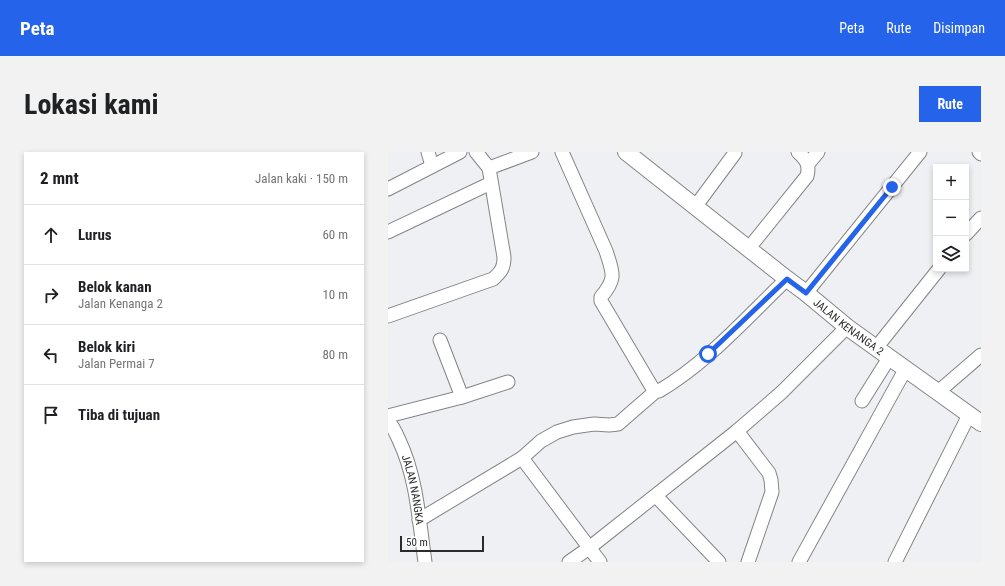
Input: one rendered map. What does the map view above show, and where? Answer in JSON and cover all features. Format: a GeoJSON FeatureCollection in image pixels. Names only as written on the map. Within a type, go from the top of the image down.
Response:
{"type":"FeatureCollection","features":[{"type":"Feature","properties":{"kind":"main road","name":"JALAN KENANGA 2"},"geometry":{"type":"LineString","coordinates":[[629,153],[695,207],[848,327],[905,370],[975,419]]}},
{"type":"Feature","properties":{"kind":"street"},"geometry":{"type":"LineString","coordinates":[[428,152],[432,166]]}},
{"type":"Feature","properties":{"kind":"street"},"geometry":{"type":"LineString","coordinates":[[388,189],[460,152]]}},
{"type":"Feature","properties":{"kind":"street"},"geometry":{"type":"LineString","coordinates":[[388,316],[493,279],[504,266],[504,257],[489,168],[476,152]]}},
{"type":"Feature","properties":{"kind":"street"},"geometry":{"type":"LineString","coordinates":[[489,168],[532,152]]}},
{"type":"Feature","properties":{"kind":"street"},"geometry":{"type":"LineString","coordinates":[[562,152],[609,260],[612,275],[611,284],[601,297],[601,301],[653,389],[656,391]]}},
{"type":"Feature","properties":{"kind":"street"},"geometry":{"type":"LineString","coordinates":[[749,248],[807,176],[808,164],[798,152]]}},
{"type":"Feature","properties":{"kind":"street"},"geometry":{"type":"LineString","coordinates":[[808,164],[818,152]]}},
{"type":"Feature","properties":{"kind":"street"},"geometry":{"type":"LineString","coordinates":[[806,293],[920,152]]}},
{"type":"Feature","properties":{"kind":"street"},"geometry":{"type":"LineString","coordinates":[[695,207],[735,153]]}},
{"type":"Feature","properties":{"kind":"street"},"geometry":{"type":"LineString","coordinates":[[388,232],[491,183]]}},
{"type":"Feature","properties":{"kind":"street"},"geometry":{"type":"LineString","coordinates":[[969,231],[981,218]]}},
{"type":"Feature","properties":{"kind":"street"},"geometry":{"type":"LineString","coordinates":[[876,348],[937,272]]}},
{"type":"Feature","properties":{"kind":"street"},"geometry":{"type":"LineString","coordinates":[[419,520],[522,458],[541,442],[557,432],[573,427],[594,424],[618,424],[656,391],[659,391],[673,382],[708,354],[787,279]]}},
{"type":"Feature","properties":{"kind":"street"},"geometry":{"type":"LineString","coordinates":[[569,562],[656,496],[737,431],[782,392],[848,327]]}},
{"type":"Feature","properties":{"kind":"street"},"geometry":{"type":"LineString","coordinates":[[440,340],[462,397]]}},
{"type":"Feature","properties":{"kind":"street"},"geometry":{"type":"LineString","coordinates":[[938,392],[981,355]]}},
{"type":"Feature","properties":{"kind":"street"},"geometry":{"type":"LineString","coordinates":[[862,401],[889,358]]}},
{"type":"Feature","properties":{"kind":"street"},"geometry":{"type":"LineString","coordinates":[[800,562],[905,370]]}},
{"type":"Feature","properties":{"kind":"street"},"geometry":{"type":"LineString","coordinates":[[389,423],[508,382]]}},
{"type":"Feature","properties":{"kind":"street"},"geometry":{"type":"LineString","coordinates":[[895,562],[975,419]]}},
{"type":"Feature","properties":{"kind":"street","name":"JALAN NANGKA"},"geometry":{"type":"LineString","coordinates":[[389,423],[402,446],[413,478],[424,562]]}},
{"type":"Feature","properties":{"kind":"street"},"geometry":{"type":"LineString","coordinates":[[737,431],[769,474],[772,486],[772,492],[748,562]]}},
{"type":"Feature","properties":{"kind":"street"},"geometry":{"type":"LineString","coordinates":[[522,458],[600,562]]}},
{"type":"Feature","properties":{"kind":"street"},"geometry":{"type":"LineString","coordinates":[[656,496],[719,562]]}},
{"type":"Feature","properties":{"kind":"route"},"geometry":{"type":"LineString","coordinates":[[708,354],[787,279],[806,293],[892,187]]}}]}
